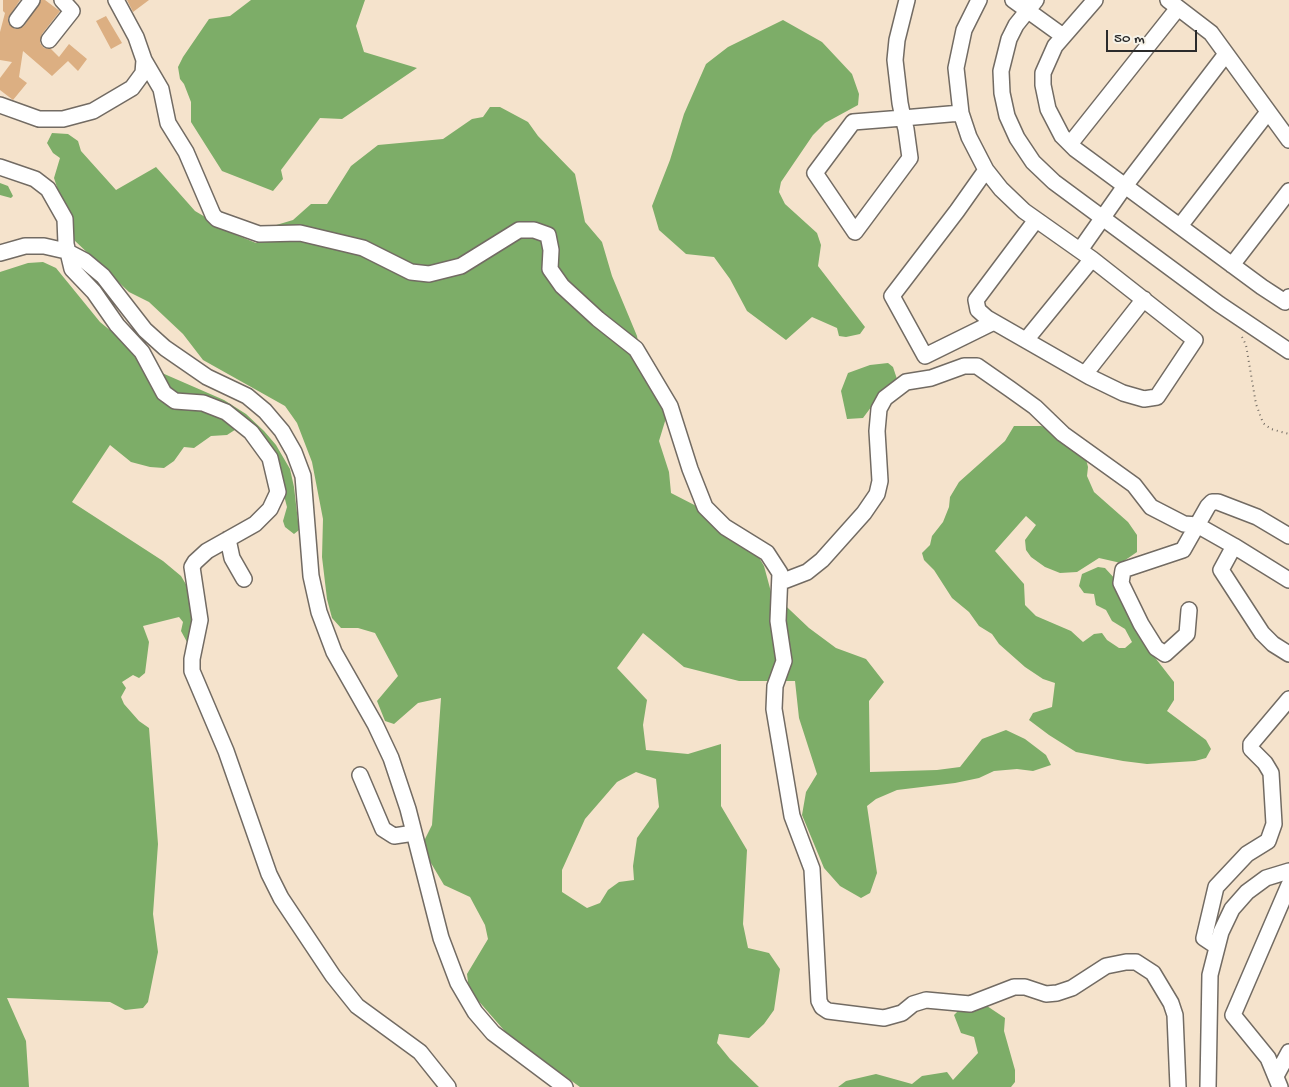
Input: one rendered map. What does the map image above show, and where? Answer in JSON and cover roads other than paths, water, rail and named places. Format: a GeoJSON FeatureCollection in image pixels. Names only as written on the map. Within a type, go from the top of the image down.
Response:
{"type":"FeatureCollection","features":[{"type":"Feature","properties":{"kind":"street"},"geometry":{"type":"LineString","coordinates":[[17,20],[32,0]]}},
{"type":"Feature","properties":{"kind":"street"},"geometry":{"type":"LineString","coordinates":[[49,40],[72,11],[62,0]]}},
{"type":"Feature","properties":{"kind":"street"},"geometry":{"type":"LineString","coordinates":[[116,0],[136,37],[144,60],[161,89],[168,123],[186,152],[213,215],[223,222],[267,235],[300,233],[355,246],[411,272],[429,274],[461,266],[519,230],[534,230],[548,235],[551,250],[550,269],[562,286],[598,319],[636,349],[670,406],[690,469],[705,508],[725,527],[766,553],[776,564],[781,582],[777,604],[784,661],[775,686],[774,709],[790,810],[812,870],[819,1001],[822,1008],[828,1011],[884,1018],[895,1016],[913,1004],[926,1000],[970,1004],[1014,987],[1024,987],[1046,994],[1057,993],[1072,988],[1106,966],[1136,962],[1153,973],[1171,1003],[1175,1015],[1178,1087]]}},
{"type":"Feature","properties":{"kind":"street"},"geometry":{"type":"LineString","coordinates":[[907,0],[897,40],[896,60],[903,118],[910,158],[856,232],[815,173],[853,122],[903,118],[961,113]]}},
{"type":"Feature","properties":{"kind":"street"},"geometry":{"type":"LineString","coordinates":[[979,0],[968,18],[957,57],[957,81],[961,113],[969,137],[986,170],[1011,198],[1036,220],[1086,255],[1195,340],[1157,397],[1144,399],[1123,393],[1085,374],[994,322],[978,310],[976,300],[1036,220]]}},
{"type":"Feature","properties":{"kind":"street"},"geometry":{"type":"LineString","coordinates":[[1013,0],[1032,5],[1063,36]]}},
{"type":"Feature","properties":{"kind":"street"},"geometry":{"type":"LineString","coordinates":[[1095,0],[1063,36],[1046,64],[1043,84],[1048,109],[1054,123],[1070,144],[1232,265],[1285,302],[1289,297]]}},
{"type":"Feature","properties":{"kind":"street"},"geometry":{"type":"LineString","coordinates":[[1070,144],[1173,4],[1211,33],[1289,140]]}},
{"type":"Feature","properties":{"kind":"street"},"geometry":{"type":"LineString","coordinates":[[1032,5],[1009,39],[1002,62],[1001,83],[1007,116],[1024,150],[1041,171],[1219,304],[1289,351]]}},
{"type":"Feature","properties":{"kind":"street"},"geometry":{"type":"LineString","coordinates":[[1026,340],[1086,255],[1103,217],[1226,54]]}},
{"type":"Feature","properties":{"kind":"street"},"geometry":{"type":"LineString","coordinates":[[0,105],[39,119],[62,119],[86,114],[132,88],[143,74],[144,60]]}},
{"type":"Feature","properties":{"kind":"street"},"geometry":{"type":"LineString","coordinates":[[1180,226],[1268,112]]}},
{"type":"Feature","properties":{"kind":"street"},"geometry":{"type":"LineString","coordinates":[[0,167],[35,178],[44,185],[64,219],[72,269],[94,292],[117,325],[142,352],[164,393],[175,401],[202,403],[226,412],[251,432],[268,453],[277,480],[276,499],[260,520],[199,558],[192,567],[200,620],[192,667],[226,750],[269,874],[280,898],[346,993],[366,1014],[420,1052],[448,1087]]}},
{"type":"Feature","properties":{"kind":"street"},"geometry":{"type":"LineString","coordinates":[[986,170],[958,211],[892,296],[925,356],[994,322]]}},
{"type":"Feature","properties":{"kind":"street"},"geometry":{"type":"LineString","coordinates":[[1232,265],[1289,191]]}},
{"type":"Feature","properties":{"kind":"street"},"geometry":{"type":"LineString","coordinates":[[0,253],[36,246],[68,252],[91,264],[103,276],[142,326],[159,343],[191,367],[247,396],[265,412],[289,442],[299,464],[304,486],[311,576],[319,612],[334,652],[375,724],[391,758],[414,834],[441,938],[463,993],[493,1033],[565,1087]]}},
{"type":"Feature","properties":{"kind":"street"},"geometry":{"type":"LineString","coordinates":[[1085,374],[1144,299]]}},
{"type":"Feature","properties":{"kind":"street"},"geometry":{"type":"LineString","coordinates":[[781,582],[807,572],[822,560],[864,513],[878,494],[880,482],[877,431],[879,409],[885,398],[906,382],[931,378],[964,366],[977,366],[1023,398],[1063,434],[1134,485],[1151,507],[1184,524],[1197,525],[1289,580]]}},
{"type":"Feature","properties":{"kind":"street"},"geometry":{"type":"LineString","coordinates":[[1189,610],[1187,634],[1165,654],[1156,648],[1141,624],[1121,584],[1123,570],[1183,550],[1208,506],[1218,502],[1257,517],[1289,536]]}},
{"type":"Feature","properties":{"kind":"street"},"geometry":{"type":"LineString","coordinates":[[228,539],[232,558],[244,579]]}},
{"type":"Feature","properties":{"kind":"street"},"geometry":{"type":"LineString","coordinates":[[1234,546],[1221,570],[1262,633],[1273,644],[1289,654]]}},
{"type":"Feature","properties":{"kind":"street"},"geometry":{"type":"LineString","coordinates":[[1216,946],[1204,938],[1216,887],[1247,854],[1268,841],[1274,824],[1270,773],[1265,763],[1251,749],[1251,744],[1289,699]]}},
{"type":"Feature","properties":{"kind":"street"},"geometry":{"type":"LineString","coordinates":[[360,775],[383,829],[394,836],[414,834]]}},
{"type":"Feature","properties":{"kind":"street"},"geometry":{"type":"LineString","coordinates":[[1208,1087],[1210,975],[1216,946],[1228,915],[1242,896],[1259,882],[1289,871]]}},
{"type":"Feature","properties":{"kind":"street"},"geometry":{"type":"LineString","coordinates":[[1278,1082],[1268,1058],[1233,1015],[1289,885]]}},
{"type":"Feature","properties":{"kind":"street"},"geometry":{"type":"LineString","coordinates":[[1278,1082],[1289,1052]]}}]}
